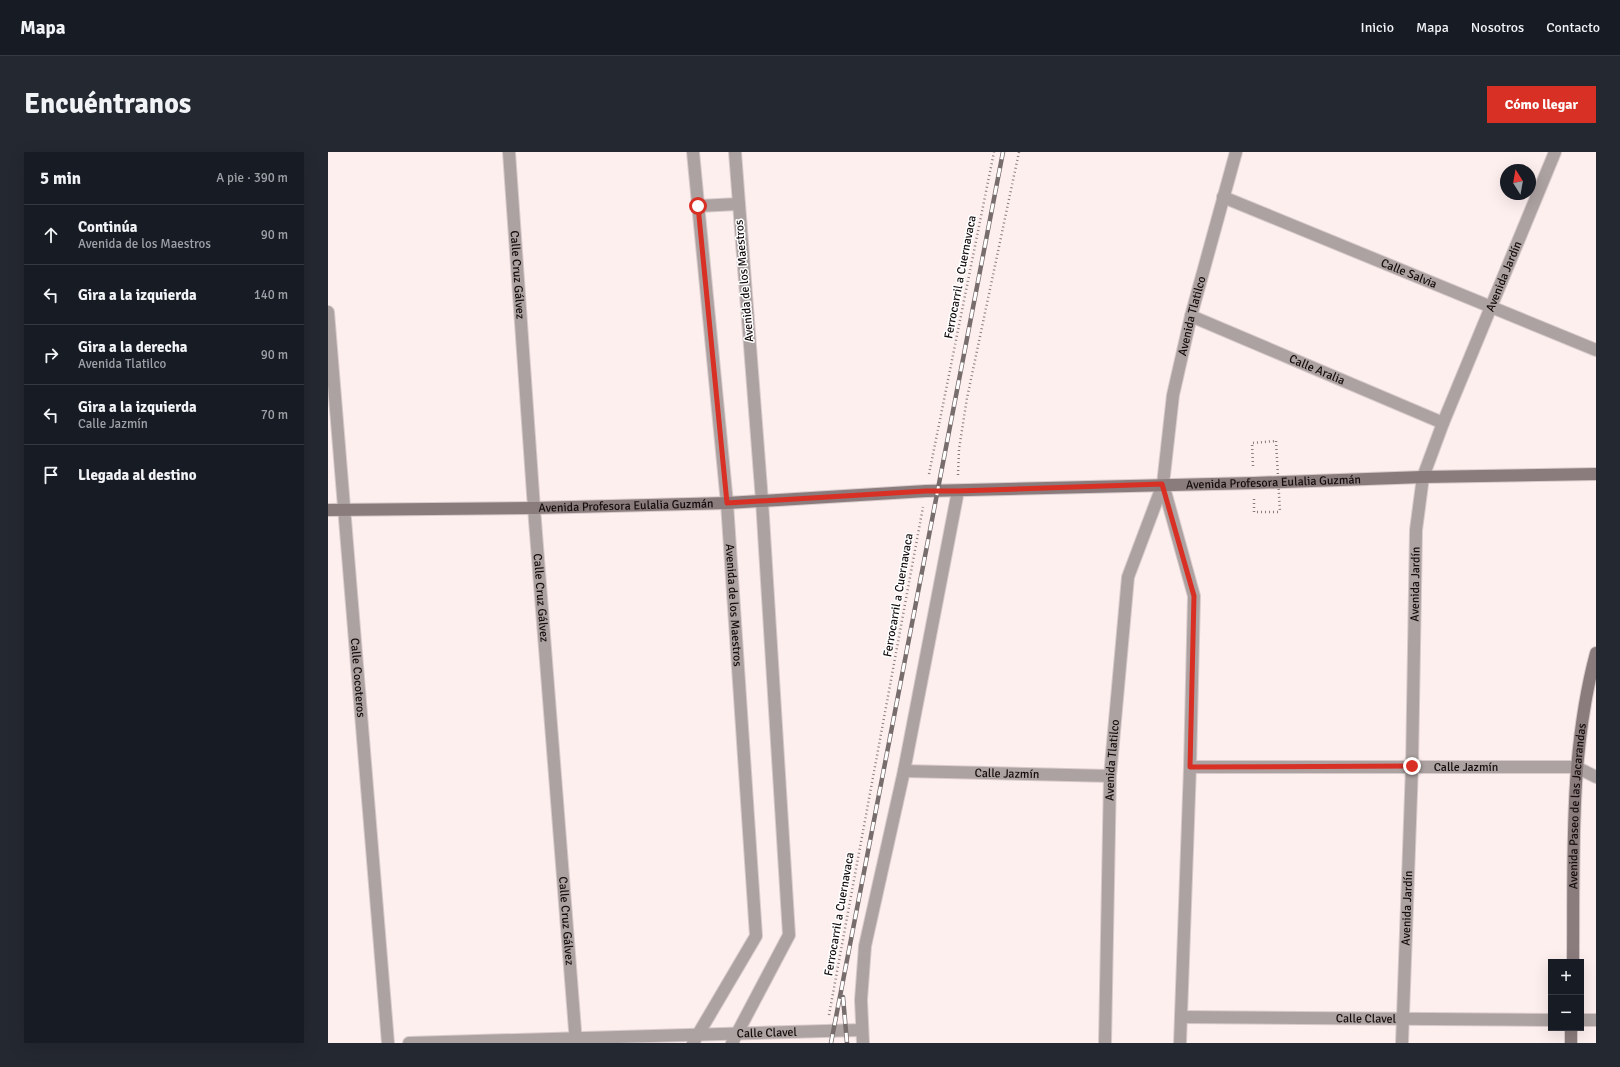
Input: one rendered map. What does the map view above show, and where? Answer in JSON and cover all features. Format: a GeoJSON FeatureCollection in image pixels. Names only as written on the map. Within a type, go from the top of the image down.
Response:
{"type":"FeatureCollection","features":[{"type":"Feature","properties":{"kind":"main road","name":"Avenida Profesora Eulalia Guzmán"},"geometry":{"type":"LineString","coordinates":[[328,510],[534,508],[727,503],[926,491],[1162,484],[1254,483],[1423,477],[1596,474]]}},
{"type":"Feature","properties":{"kind":"main road","name":"Avenida Paseo de las Jacarandas"},"geometry":{"type":"LineString","coordinates":[[1573,959],[1576,767],[1581,724],[1596,652]]}},
{"type":"Feature","properties":{"kind":"main road"},"geometry":{"type":"LineString","coordinates":[[1571,1043],[1572,1031]]}},
{"type":"Feature","properties":{"kind":"street","name":"Calle Cruz Gálvez"},"geometry":{"type":"LineString","coordinates":[[508,152],[575,1041]]}},
{"type":"Feature","properties":{"kind":"street","name":"Avenida de los Maestros"},"geometry":{"type":"LineString","coordinates":[[693,152],[727,503],[756,936],[696,1038]]}},
{"type":"Feature","properties":{"kind":"street","name":"Avenida de los Maestros"},"geometry":{"type":"LineString","coordinates":[[732,1043],[789,935],[762,501],[735,152]]}},
{"type":"Feature","properties":{"kind":"street","name":"Avenida Tlatilco"},"geometry":{"type":"LineString","coordinates":[[1106,1043],[1110,776],[1128,577],[1162,484],[1173,395],[1191,316],[1236,152]]}},
{"type":"Feature","properties":{"kind":"street","name":"Avenida Jardín"},"geometry":{"type":"LineString","coordinates":[[1402,1043],[1412,766],[1416,530],[1423,477],[1443,423],[1555,152]]}},
{"type":"Feature","properties":{"kind":"street","name":"Calle Salvia"},"geometry":{"type":"LineString","coordinates":[[1223,196],[1492,305],[1596,350]]}},
{"type":"Feature","properties":{"kind":"street"},"geometry":{"type":"LineString","coordinates":[[698,206],[738,204]]}},
{"type":"Feature","properties":{"kind":"street","name":"Calle Cocoteros"},"geometry":{"type":"LineString","coordinates":[[328,312],[388,1043]]}},
{"type":"Feature","properties":{"kind":"street","name":"Calle Aralia"},"geometry":{"type":"LineString","coordinates":[[1191,316],[1443,423]]}},
{"type":"Feature","properties":{"kind":"street","name":"Avenida Tlatilco"},"geometry":{"type":"LineString","coordinates":[[1162,484],[1194,596],[1190,767],[1180,1043]]}},
{"type":"Feature","properties":{"kind":"street"},"geometry":{"type":"LineString","coordinates":[[863,1043],[861,1030],[861,1000],[865,946],[904,771],[958,491]]}},
{"type":"Feature","properties":{"kind":"street","name":"Calle Jazmín"},"geometry":{"type":"LineString","coordinates":[[1190,767],[1576,767],[1596,776]]}},
{"type":"Feature","properties":{"kind":"street","name":"Calle Jazmín"},"geometry":{"type":"LineString","coordinates":[[904,771],[1110,776]]}},
{"type":"Feature","properties":{"kind":"street","name":"Calle Clavel"},"geometry":{"type":"LineString","coordinates":[[1181,1018],[1548,1020]]}},
{"type":"Feature","properties":{"kind":"street"},"geometry":{"type":"LineString","coordinates":[[1584,1020],[1596,1020]]}},
{"type":"Feature","properties":{"kind":"street","name":"Calle Clavel"},"geometry":{"type":"LineString","coordinates":[[409,1043],[696,1038],[738,1032],[861,1030]]}},
{"type":"Feature","properties":{"kind":"path","name":"Ferrocarril a Cuernavaca"},"geometry":{"type":"LineString","coordinates":[[826,1030],[926,491],[994,152]]}},
{"type":"Feature","properties":{"kind":"path"},"geometry":{"type":"LineString","coordinates":[[958,491],[959,449],[968,398],[1019,152]]}},
{"type":"Feature","properties":{"kind":"path"},"geometry":{"type":"LineString","coordinates":[[1252,443],[1276,441],[1280,512],[1254,512]]}},
{"type":"Feature","properties":{"kind":"railway"},"geometry":{"type":"LineString","coordinates":[[831,1043],[1003,152]]}},
{"type":"Feature","properties":{"kind":"railway"},"geometry":{"type":"LineString","coordinates":[[843,997],[847,1043]]}},
{"type":"Feature","properties":{"kind":"route"},"geometry":{"type":"LineString","coordinates":[[698,206],[727,503],[937,490],[958,491],[1162,484],[1194,596],[1190,767],[1412,766]]}}]}
